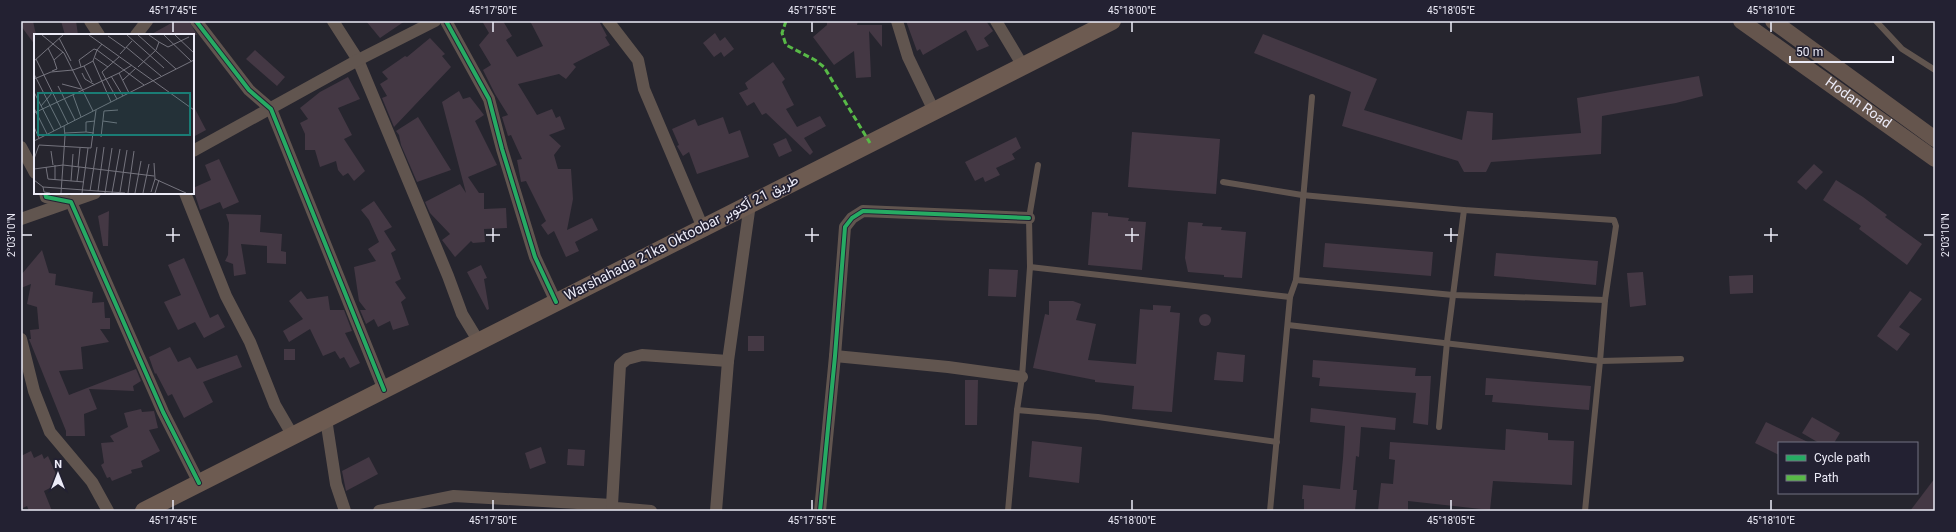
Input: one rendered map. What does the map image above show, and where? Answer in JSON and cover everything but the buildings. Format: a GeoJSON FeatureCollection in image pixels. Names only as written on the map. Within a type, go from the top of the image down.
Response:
{"type":"FeatureCollection","features":[{"type":"Feature","properties":{"kind":"main road","name":"Hodan Road"},"geometry":{"type":"LineString","coordinates":[[1741,21],[1935,159]]}},
{"type":"Feature","properties":{"kind":"main road","name":"Hodan Road"},"geometry":{"type":"LineString","coordinates":[[1773,21],[1935,139]]}},
{"type":"Feature","properties":{"kind":"main road","name":"Warshahada 21ka Oktoobar طريق 21 أكتوبر"},"geometry":{"type":"LineString","coordinates":[[144,511],[1023,66],[1100,23]]}},
{"type":"Feature","properties":{"kind":"street"},"geometry":{"type":"LineString","coordinates":[[90,21],[98,34]]}},
{"type":"Feature","properties":{"kind":"street"},"geometry":{"type":"LineString","coordinates":[[137,34],[147,21]]}},
{"type":"Feature","properties":{"kind":"street"},"geometry":{"type":"LineString","coordinates":[[196,21],[249,90],[271,109],[384,390]]}},
{"type":"Feature","properties":{"kind":"street"},"geometry":{"type":"LineString","coordinates":[[332,21],[358,60],[448,276],[462,314],[479,342]]}},
{"type":"Feature","properties":{"kind":"street"},"geometry":{"type":"LineString","coordinates":[[194,150],[358,60],[435,21]]}},
{"type":"Feature","properties":{"kind":"street"},"geometry":{"type":"LineString","coordinates":[[446,21],[489,99],[502,149],[535,257],[556,302]]}},
{"type":"Feature","properties":{"kind":"street"},"geometry":{"type":"LineString","coordinates":[[608,21],[638,60],[644,89],[703,228]]}},
{"type":"Feature","properties":{"kind":"street"},"geometry":{"type":"LineString","coordinates":[[897,21],[908,57],[934,111]]}},
{"type":"Feature","properties":{"kind":"street"},"geometry":{"type":"LineString","coordinates":[[996,21],[1023,66]]}},
{"type":"Feature","properties":{"kind":"street"},"geometry":{"type":"LineString","coordinates":[[21,147],[33,166]]}},
{"type":"Feature","properties":{"kind":"street"},"geometry":{"type":"LineString","coordinates":[[45,194],[46,197],[71,202]]}},
{"type":"Feature","properties":{"kind":"street"},"geometry":{"type":"LineString","coordinates":[[21,219],[92,194]]}},
{"type":"Feature","properties":{"kind":"street"},"geometry":{"type":"LineString","coordinates":[[185,194],[226,296],[250,342],[275,405],[293,436]]}},
{"type":"Feature","properties":{"kind":"street"},"geometry":{"type":"LineString","coordinates":[[71,202],[163,412],[200,483]]}},
{"type":"Feature","properties":{"kind":"street"},"geometry":{"type":"LineString","coordinates":[[716,511],[728,361],[750,204]]}},
{"type":"Feature","properties":{"kind":"street"},"geometry":{"type":"LineString","coordinates":[[820,511],[836,356],[845,227],[852,218],[863,211],[1029,218]]}},
{"type":"Feature","properties":{"kind":"street"},"geometry":{"type":"LineString","coordinates":[[21,339],[34,391],[50,432],[92,482],[108,511]]}},
{"type":"Feature","properties":{"kind":"street"},"geometry":{"type":"LineString","coordinates":[[612,505],[620,365],[627,359],[642,354],[728,361]]}},
{"type":"Feature","properties":{"kind":"street"},"geometry":{"type":"LineString","coordinates":[[836,356],[948,367],[1022,377]]}},
{"type":"Feature","properties":{"kind":"street"},"geometry":{"type":"LineString","coordinates":[[326,419],[336,484],[345,511]]}},
{"type":"Feature","properties":{"kind":"street"},"geometry":{"type":"LineString","coordinates":[[379,511],[454,496],[612,505],[616,508],[651,511]]}},
{"type":"Feature","properties":{"kind":"lane"},"geometry":{"type":"LineString","coordinates":[[1876,21],[1902,49],[1935,70]]}},
{"type":"Feature","properties":{"kind":"lane"},"geometry":{"type":"LineString","coordinates":[[1270,511],[1290,297],[1296,280],[1302,195],[1312,97]]}},
{"type":"Feature","properties":{"kind":"lane"},"geometry":{"type":"LineString","coordinates":[[1008,511],[1017,410],[1022,377],[1030,267],[1029,218],[1038,165]]}},
{"type":"Feature","properties":{"kind":"lane"},"geometry":{"type":"LineString","coordinates":[[1223,182],[1302,195],[1464,210],[1614,220],[1616,226],[1604,300],[1600,361],[1585,511]]}},
{"type":"Feature","properties":{"kind":"lane"},"geometry":{"type":"LineString","coordinates":[[1439,427],[1447,342],[1464,210]]}},
{"type":"Feature","properties":{"kind":"lane"},"geometry":{"type":"LineString","coordinates":[[1030,267],[1290,297]]}},
{"type":"Feature","properties":{"kind":"lane"},"geometry":{"type":"LineString","coordinates":[[1296,280],[1453,295],[1604,300]]}},
{"type":"Feature","properties":{"kind":"lane"},"geometry":{"type":"LineString","coordinates":[[1288,325],[1447,342],[1600,361],[1681,359]]}},
{"type":"Feature","properties":{"kind":"lane"},"geometry":{"type":"LineString","coordinates":[[1017,410],[1098,417],[1277,442]]}},
{"type":"Feature","properties":{"kind":"marked path"},"geometry":{"type":"LineString","coordinates":[[786,21],[782,33],[786,45],[815,60],[824,67],[870,143]]}},
{"type":"Feature","properties":{"kind":"cycle path"},"geometry":{"type":"LineString","coordinates":[[196,21],[249,90],[271,109],[384,390]]}},
{"type":"Feature","properties":{"kind":"cycle path"},"geometry":{"type":"LineString","coordinates":[[446,21],[489,99],[502,149],[535,257],[556,302]]}},
{"type":"Feature","properties":{"kind":"cycle path"},"geometry":{"type":"LineString","coordinates":[[45,194],[46,197],[71,202],[163,412],[199,483]]}},
{"type":"Feature","properties":{"kind":"cycle path"},"geometry":{"type":"LineString","coordinates":[[820,511],[835,356],[845,227],[852,218],[863,211],[1029,218]]}}]}
